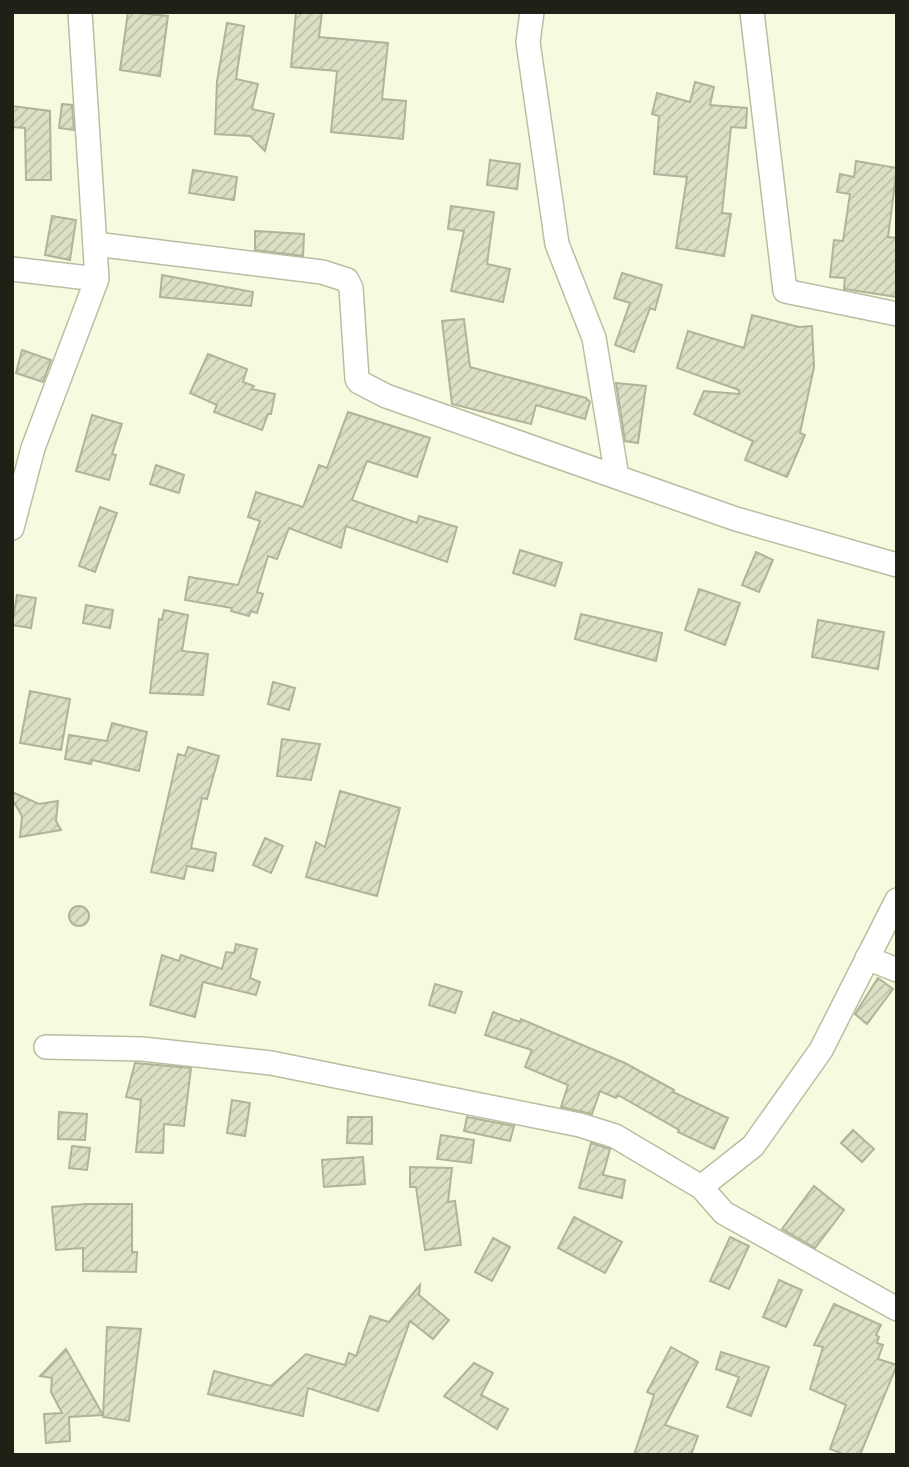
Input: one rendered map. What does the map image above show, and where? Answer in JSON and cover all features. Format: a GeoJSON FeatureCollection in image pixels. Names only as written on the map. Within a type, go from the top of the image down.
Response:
{"type":"FeatureCollection","features":[{"type":"Feature","properties":{"kind":"street"},"geometry":{"type":"LineString","coordinates":[[12,528],[33,448],[97,279],[80,12]]}},
{"type":"Feature","properties":{"kind":"street"},"geometry":{"type":"LineString","coordinates":[[532,12],[528,42],[557,244],[594,338],[617,477]]}},
{"type":"Feature","properties":{"kind":"street"},"geometry":{"type":"LineString","coordinates":[[752,12],[785,291],[897,314]]}},
{"type":"Feature","properties":{"kind":"street"},"geometry":{"type":"LineString","coordinates":[[95,244],[322,272],[347,280],[351,288],[356,379],[386,396],[736,519],[897,565]]}},
{"type":"Feature","properties":{"kind":"street"},"geometry":{"type":"LineString","coordinates":[[12,269],[97,279]]}},
{"type":"Feature","properties":{"kind":"street"},"geometry":{"type":"LineString","coordinates":[[701,1187],[753,1146],[821,1050],[897,900]]}},
{"type":"Feature","properties":{"kind":"street"},"geometry":{"type":"LineString","coordinates":[[867,958],[897,970]]}},
{"type":"Feature","properties":{"kind":"street"},"geometry":{"type":"LineString","coordinates":[[46,1047],[142,1049],[271,1063],[580,1125],[615,1136],[701,1187],[724,1213],[897,1309]]}},
{"type":"Feature","properties":{"kind":"building"},"geometry":{"type":"Polygon","coordinates":[[[128,12],[168,16],[160,76],[120,70],[128,12]]]}},
{"type":"Feature","properties":{"kind":"building"},"geometry":{"type":"Polygon","coordinates":[[[296,12],[322,12],[319,37],[388,43],[382,99],[406,101],[403,139],[331,132],[337,71],[291,67],[296,12]]]}},
{"type":"Feature","properties":{"kind":"building"},"geometry":{"type":"Polygon","coordinates":[[[227,23],[244,26],[236,79],[258,84],[252,109],[274,114],[265,151],[250,136],[215,134],[217,81],[227,23]]]}},
{"type":"Feature","properties":{"kind":"building"},"geometry":{"type":"Polygon","coordinates":[[[695,82],[714,87],[710,105],[747,108],[746,128],[731,127],[722,213],[731,214],[724,256],[676,248],[687,177],[654,174],[659,116],[652,114],[657,93],[690,102],[695,82]]]}},
{"type":"Feature","properties":{"kind":"building"},"geometry":{"type":"Polygon","coordinates":[[[62,104],[72,105],[74,130],[59,128],[62,104]]]}},
{"type":"Feature","properties":{"kind":"building"},"geometry":{"type":"Polygon","coordinates":[[[12,106],[50,111],[51,180],[26,180],[25,128],[12,127],[12,106]]]}},
{"type":"Feature","properties":{"kind":"building"},"geometry":{"type":"Polygon","coordinates":[[[490,160],[520,164],[517,189],[487,185],[490,160]]]}},
{"type":"Feature","properties":{"kind":"building"},"geometry":{"type":"Polygon","coordinates":[[[856,161],[897,168],[888,237],[897,238],[897,297],[844,289],[845,278],[830,277],[834,240],[843,241],[850,194],[837,192],[840,174],[854,177],[856,161]]]}},
{"type":"Feature","properties":{"kind":"building"},"geometry":{"type":"Polygon","coordinates":[[[193,170],[237,177],[234,200],[189,193],[193,170]]]}},
{"type":"Feature","properties":{"kind":"building"},"geometry":{"type":"Polygon","coordinates":[[[451,206],[494,212],[487,264],[510,269],[503,302],[451,291],[464,231],[448,229],[451,206]]]}},
{"type":"Feature","properties":{"kind":"building"},"geometry":{"type":"Polygon","coordinates":[[[52,216],[76,220],[70,260],[45,255],[52,216]]]}},
{"type":"Feature","properties":{"kind":"building"},"geometry":{"type":"Polygon","coordinates":[[[255,231],[304,234],[303,256],[255,250],[255,231]]]}},
{"type":"Feature","properties":{"kind":"building"},"geometry":{"type":"Polygon","coordinates":[[[622,273],[662,285],[655,310],[650,308],[634,352],[615,345],[630,303],[614,298],[622,273]]]}},
{"type":"Feature","properties":{"kind":"building"},"geometry":{"type":"Polygon","coordinates":[[[162,275],[253,292],[251,306],[160,297],[162,275]]]}},
{"type":"Feature","properties":{"kind":"building"},"geometry":{"type":"Polygon","coordinates":[[[752,315],[799,327],[812,326],[814,367],[800,433],[805,435],[787,477],[745,460],[753,441],[694,414],[704,391],[739,394],[739,390],[677,368],[688,331],[744,348],[752,315]]]}},
{"type":"Feature","properties":{"kind":"building"},"geometry":{"type":"Polygon","coordinates":[[[464,319],[470,367],[586,398],[590,402],[585,419],[536,405],[531,424],[452,404],[442,321],[464,319]]]}},
{"type":"Feature","properties":{"kind":"building"},"geometry":{"type":"Polygon","coordinates":[[[22,350],[51,360],[43,382],[16,373],[22,350]]]}},
{"type":"Feature","properties":{"kind":"building"},"geometry":{"type":"Polygon","coordinates":[[[208,354],[247,369],[243,382],[254,386],[252,389],[275,394],[271,414],[268,414],[262,430],[214,412],[217,405],[190,393],[208,354]]]}},
{"type":"Feature","properties":{"kind":"building"},"geometry":{"type":"Polygon","coordinates":[[[616,383],[646,386],[638,443],[625,441],[616,383]]]}},
{"type":"Feature","properties":{"kind":"building"},"geometry":{"type":"Polygon","coordinates":[[[348,412],[430,438],[417,477],[367,461],[352,500],[417,523],[419,516],[457,527],[447,562],[346,526],[341,548],[289,528],[277,559],[268,556],[257,592],[263,594],[257,613],[251,611],[249,616],[231,611],[232,608],[185,600],[189,577],[238,585],[260,521],[248,517],[256,492],[303,507],[319,465],[327,468],[348,412]]]}},
{"type":"Feature","properties":{"kind":"building"},"geometry":{"type":"Polygon","coordinates":[[[92,415],[122,424],[112,454],[116,455],[109,480],[76,471],[92,415]]]}},
{"type":"Feature","properties":{"kind":"building"},"geometry":{"type":"Polygon","coordinates":[[[156,465],[184,475],[179,493],[150,484],[156,465]]]}},
{"type":"Feature","properties":{"kind":"building"},"geometry":{"type":"Polygon","coordinates":[[[100,507],[117,513],[95,572],[79,566],[100,507]]]}},
{"type":"Feature","properties":{"kind":"building"},"geometry":{"type":"Polygon","coordinates":[[[520,550],[562,563],[555,586],[513,573],[520,550]]]}},
{"type":"Feature","properties":{"kind":"building"},"geometry":{"type":"Polygon","coordinates":[[[756,552],[773,560],[759,592],[742,585],[756,552]]]}},
{"type":"Feature","properties":{"kind":"building"},"geometry":{"type":"Polygon","coordinates":[[[699,589],[740,603],[725,645],[685,630],[699,589]]]}},
{"type":"Feature","properties":{"kind":"building"},"geometry":{"type":"Polygon","coordinates":[[[17,595],[36,598],[31,628],[12,625],[17,595]]]}},
{"type":"Feature","properties":{"kind":"building"},"geometry":{"type":"Polygon","coordinates":[[[86,605],[113,610],[110,628],[83,623],[86,605]]]}},
{"type":"Feature","properties":{"kind":"building"},"geometry":{"type":"Polygon","coordinates":[[[164,610],[188,615],[182,651],[208,654],[203,695],[150,693],[159,619],[162,620],[164,610]]]}},
{"type":"Feature","properties":{"kind":"building"},"geometry":{"type":"Polygon","coordinates":[[[581,614],[662,633],[656,661],[575,639],[581,614]]]}},
{"type":"Feature","properties":{"kind":"building"},"geometry":{"type":"Polygon","coordinates":[[[818,620],[884,632],[878,669],[812,657],[818,620]]]}},
{"type":"Feature","properties":{"kind":"building"},"geometry":{"type":"Polygon","coordinates":[[[273,682],[295,688],[289,710],[268,704],[273,682]]]}},
{"type":"Feature","properties":{"kind":"building"},"geometry":{"type":"Polygon","coordinates":[[[30,691],[70,699],[61,750],[20,743],[30,691]]]}},
{"type":"Feature","properties":{"kind":"building"},"geometry":{"type":"Polygon","coordinates":[[[112,723],[147,732],[139,771],[92,760],[91,764],[65,759],[69,735],[107,741],[112,723]]]}},
{"type":"Feature","properties":{"kind":"building"},"geometry":{"type":"Polygon","coordinates":[[[282,739],[320,744],[311,780],[277,776],[282,739]]]}},
{"type":"Feature","properties":{"kind":"building"},"geometry":{"type":"Polygon","coordinates":[[[188,747],[219,756],[207,799],[202,798],[191,848],[216,853],[213,871],[187,866],[184,879],[151,872],[178,754],[185,756],[188,747]]]}},
{"type":"Feature","properties":{"kind":"building"},"geometry":{"type":"Polygon","coordinates":[[[340,791],[400,808],[377,896],[306,877],[316,842],[325,847],[340,791]]]}},
{"type":"Feature","properties":{"kind":"building"},"geometry":{"type":"Polygon","coordinates":[[[12,792],[39,804],[58,801],[56,821],[61,830],[20,837],[22,816],[12,799],[12,792]]]}},
{"type":"Feature","properties":{"kind":"building"},"geometry":{"type":"Polygon","coordinates":[[[265,838],[283,846],[271,873],[253,865],[265,838]]]}},
{"type":"Feature","properties":{"kind":"building"},"geometry":{"type":"Polygon","coordinates":[[[79,906],[86,909],[89,916],[86,923],[79,926],[72,923],[69,916],[72,909],[79,906]]]}},
{"type":"Feature","properties":{"kind":"building"},"geometry":{"type":"Polygon","coordinates":[[[236,944],[257,949],[250,978],[260,982],[256,995],[203,982],[195,1017],[150,1005],[162,955],[179,961],[181,955],[222,969],[226,952],[234,953],[236,944]]]}},
{"type":"Feature","properties":{"kind":"building"},"geometry":{"type":"Polygon","coordinates":[[[878,978],[893,989],[867,1024],[855,1014],[878,978]]]}},
{"type":"Feature","properties":{"kind":"building"},"geometry":{"type":"Polygon","coordinates":[[[435,984],[462,992],[455,1013],[429,1005],[435,984]]]}},
{"type":"Feature","properties":{"kind":"building"},"geometry":{"type":"Polygon","coordinates":[[[493,1012],[520,1022],[521,1019],[625,1063],[674,1090],[673,1092],[728,1118],[714,1149],[678,1132],[679,1130],[618,1095],[616,1098],[600,1091],[592,1114],[561,1107],[568,1085],[525,1067],[532,1050],[485,1035],[493,1012]]]}},
{"type":"Feature","properties":{"kind":"building"},"geometry":{"type":"Polygon","coordinates":[[[135,1063],[191,1068],[184,1126],[164,1124],[163,1153],[136,1152],[141,1100],[126,1097],[135,1063]]]}},
{"type":"Feature","properties":{"kind":"building"},"geometry":{"type":"Polygon","coordinates":[[[232,1100],[250,1103],[245,1136],[227,1133],[232,1100]]]}},
{"type":"Feature","properties":{"kind":"building"},"geometry":{"type":"Polygon","coordinates":[[[59,1112],[87,1114],[85,1140],[58,1139],[59,1112]]]}},
{"type":"Feature","properties":{"kind":"building"},"geometry":{"type":"Polygon","coordinates":[[[348,1117],[372,1117],[372,1144],[347,1143],[348,1117]]]}},
{"type":"Feature","properties":{"kind":"building"},"geometry":{"type":"Polygon","coordinates":[[[467,1117],[514,1126],[510,1141],[464,1131],[467,1117]]]}},
{"type":"Feature","properties":{"kind":"building"},"geometry":{"type":"Polygon","coordinates":[[[853,1130],[874,1149],[862,1162],[841,1143],[853,1130]]]}},
{"type":"Feature","properties":{"kind":"building"},"geometry":{"type":"Polygon","coordinates":[[[441,1135],[474,1140],[471,1163],[437,1159],[441,1135]]]}},
{"type":"Feature","properties":{"kind":"building"},"geometry":{"type":"Polygon","coordinates":[[[591,1143],[610,1149],[603,1175],[625,1180],[622,1198],[579,1188],[591,1143]]]}},
{"type":"Feature","properties":{"kind":"building"},"geometry":{"type":"Polygon","coordinates":[[[72,1146],[90,1148],[87,1170],[69,1168],[72,1146]]]}},
{"type":"Feature","properties":{"kind":"building"},"geometry":{"type":"Polygon","coordinates":[[[363,1157],[365,1184],[324,1187],[322,1160],[363,1157]]]}},
{"type":"Feature","properties":{"kind":"building"},"geometry":{"type":"Polygon","coordinates":[[[410,1167],[452,1168],[448,1202],[455,1201],[461,1245],[425,1250],[416,1187],[410,1187],[410,1167]]]}},
{"type":"Feature","properties":{"kind":"building"},"geometry":{"type":"Polygon","coordinates":[[[814,1186],[844,1210],[815,1248],[782,1229],[814,1186]]]}},
{"type":"Feature","properties":{"kind":"building"},"geometry":{"type":"Polygon","coordinates":[[[132,1204],[132,1252],[137,1252],[136,1272],[83,1271],[83,1248],[56,1250],[52,1207],[132,1204]]]}},
{"type":"Feature","properties":{"kind":"building"},"geometry":{"type":"Polygon","coordinates":[[[574,1217],[622,1242],[605,1273],[558,1248],[574,1217]]]}},
{"type":"Feature","properties":{"kind":"building"},"geometry":{"type":"Polygon","coordinates":[[[730,1237],[749,1246],[729,1289],[710,1281],[730,1237]]]}},
{"type":"Feature","properties":{"kind":"building"},"geometry":{"type":"Polygon","coordinates":[[[493,1238],[510,1247],[492,1281],[475,1272],[493,1238]]]}},
{"type":"Feature","properties":{"kind":"building"},"geometry":{"type":"Polygon","coordinates":[[[779,1280],[802,1290],[786,1327],[763,1317],[779,1280]]]}},
{"type":"Feature","properties":{"kind":"building"},"geometry":{"type":"Polygon","coordinates":[[[420,1285],[419,1295],[449,1320],[433,1339],[410,1321],[378,1411],[308,1388],[303,1416],[208,1394],[214,1371],[271,1386],[306,1354],[345,1365],[349,1353],[356,1356],[370,1316],[389,1322],[420,1285]]]}},
{"type":"Feature","properties":{"kind":"building"},"geometry":{"type":"Polygon","coordinates":[[[834,1304],[881,1325],[876,1335],[879,1337],[877,1343],[883,1345],[878,1359],[897,1365],[860,1455],[845,1455],[830,1449],[846,1405],[810,1389],[823,1347],[814,1345],[834,1304]]]}},
{"type":"Feature","properties":{"kind":"building"},"geometry":{"type":"Polygon","coordinates":[[[107,1327],[141,1329],[129,1421],[103,1417],[107,1327]]]}},
{"type":"Feature","properties":{"kind":"building"},"geometry":{"type":"Polygon","coordinates":[[[671,1347],[698,1362],[665,1425],[698,1436],[691,1455],[634,1455],[654,1395],[647,1392],[671,1347]]]}},
{"type":"Feature","properties":{"kind":"building"},"geometry":{"type":"Polygon","coordinates":[[[66,1349],[103,1415],[69,1417],[70,1441],[46,1443],[44,1414],[62,1413],[51,1392],[52,1378],[40,1376],[66,1349]]]}},
{"type":"Feature","properties":{"kind":"building"},"geometry":{"type":"Polygon","coordinates":[[[721,1352],[769,1367],[751,1416],[727,1407],[739,1377],[716,1369],[721,1352]]]}},
{"type":"Feature","properties":{"kind":"building"},"geometry":{"type":"Polygon","coordinates":[[[474,1363],[493,1373],[481,1395],[508,1409],[497,1429],[444,1396],[474,1363]]]}}]}
